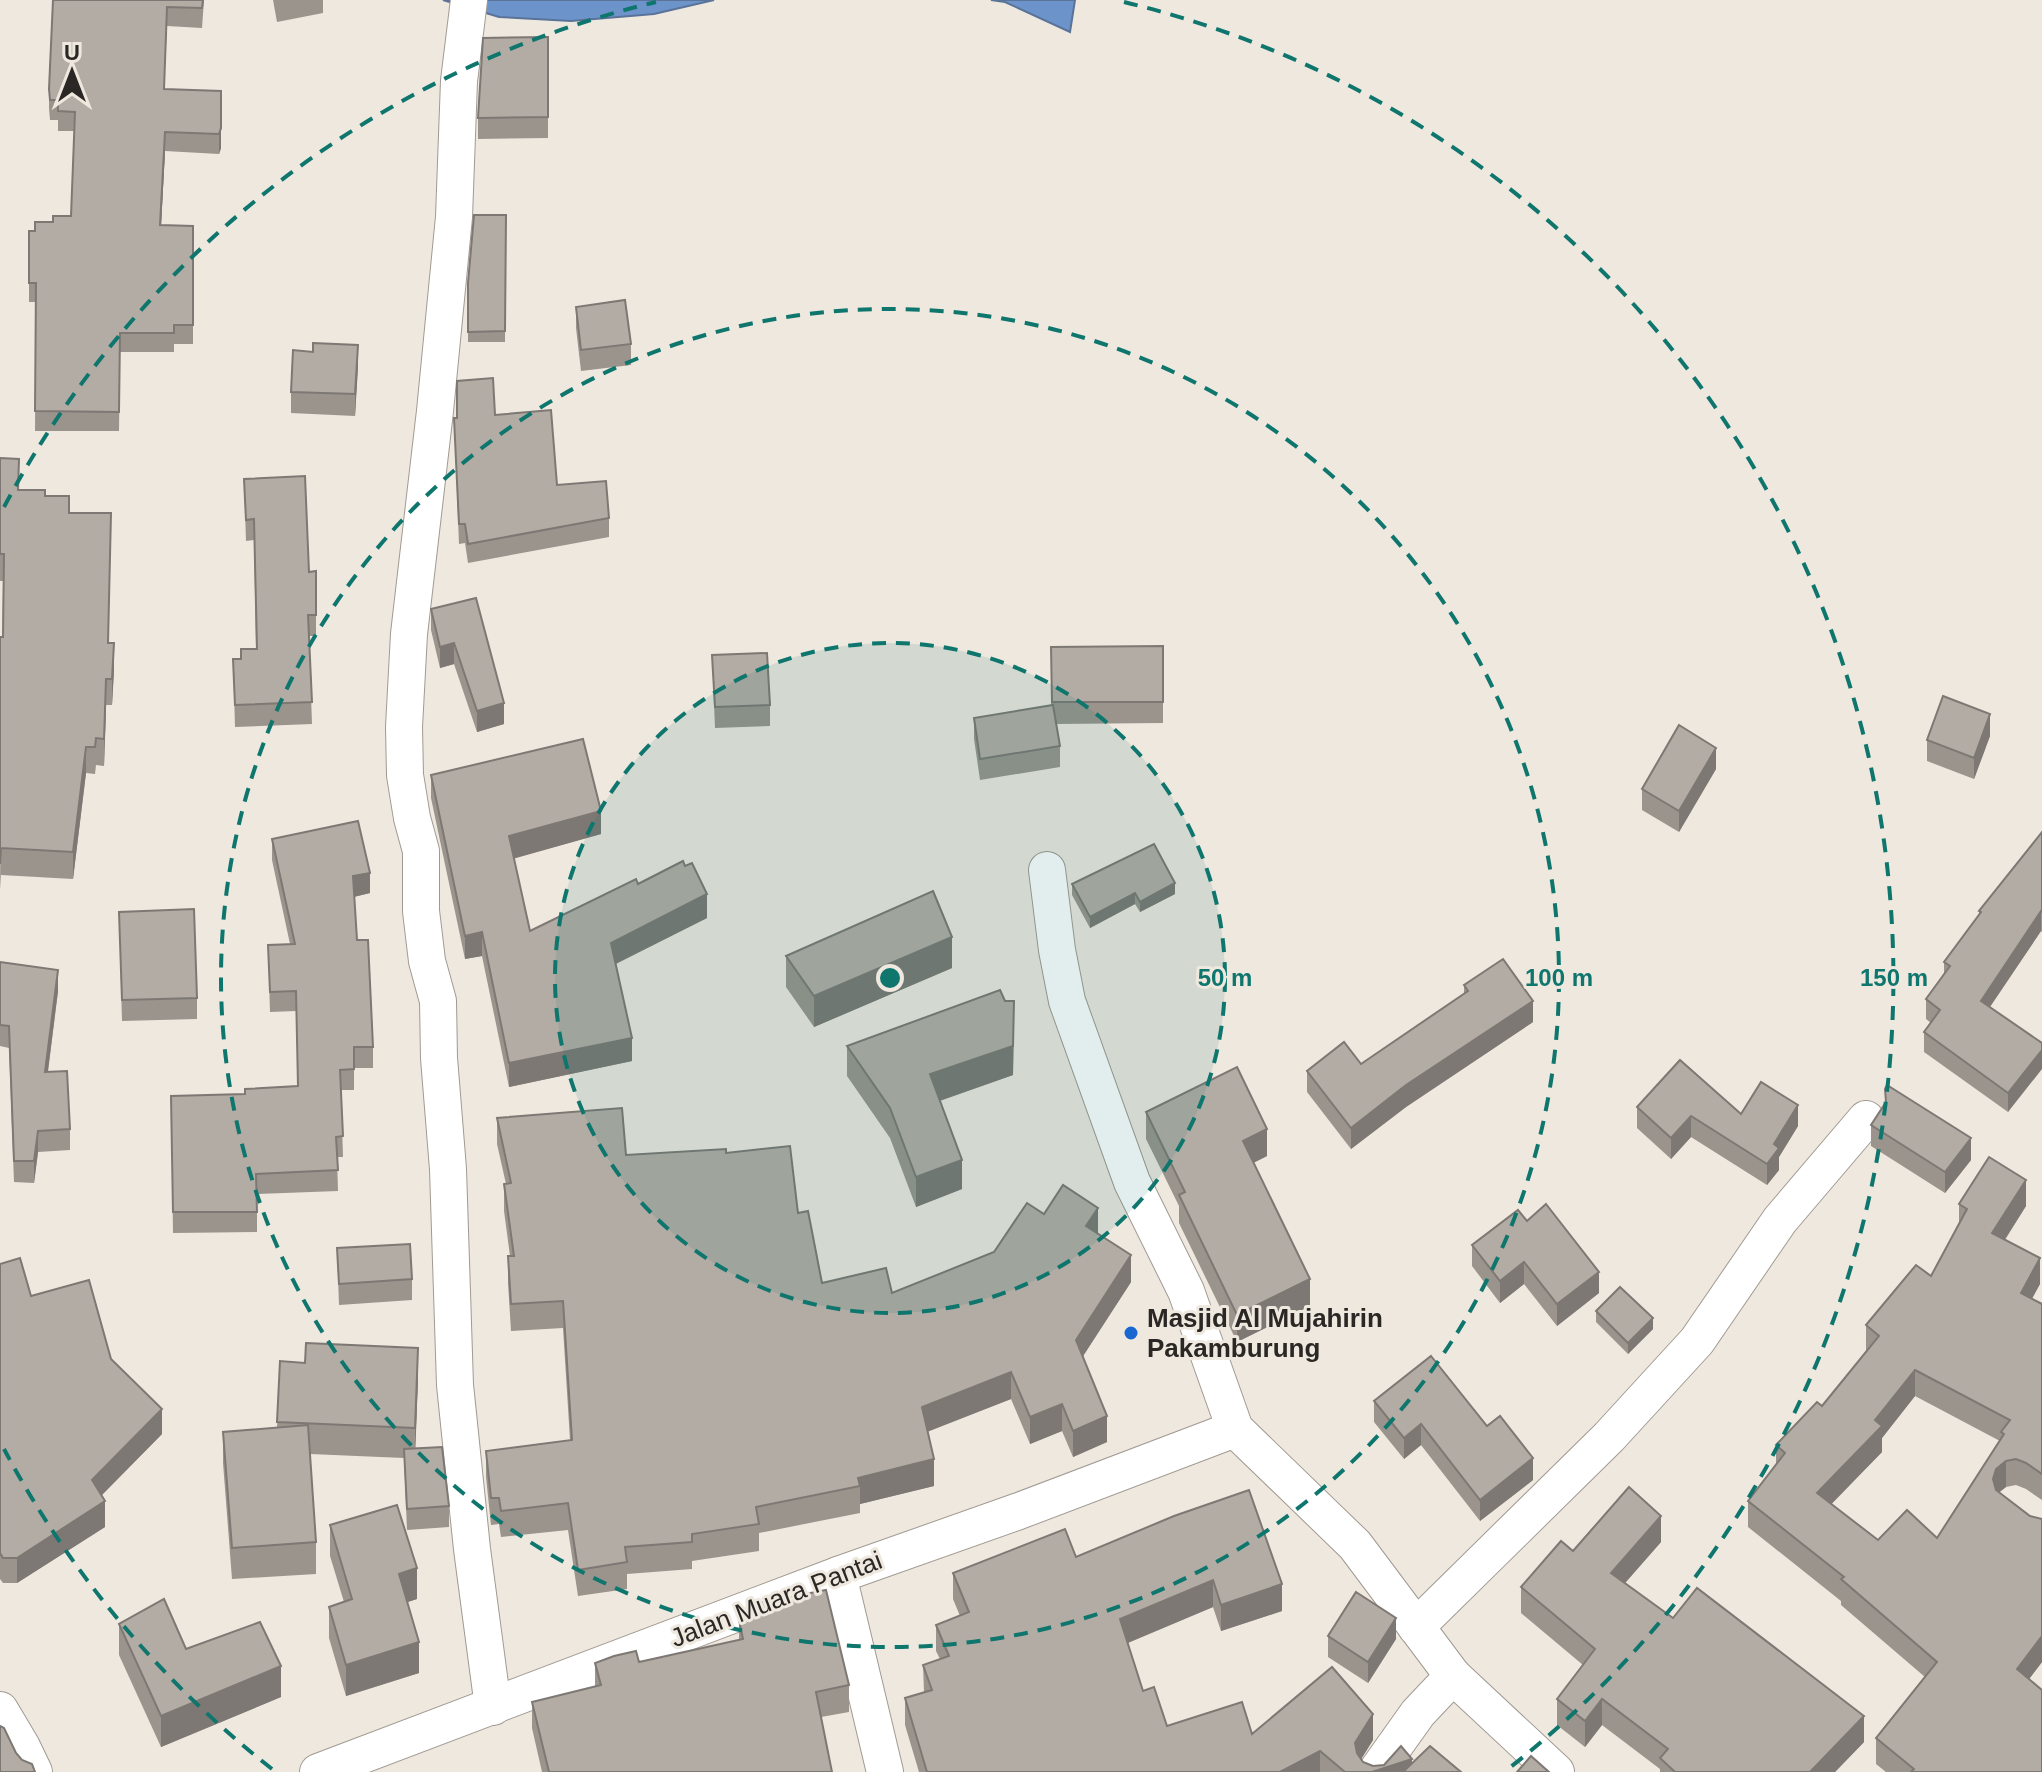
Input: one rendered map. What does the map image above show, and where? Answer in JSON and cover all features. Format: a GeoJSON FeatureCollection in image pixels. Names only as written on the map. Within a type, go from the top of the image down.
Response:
{"type":"FeatureCollection","features":[{"type":"Feature","properties":{"kind":"street"},"geometry":{"type":"LineString","coordinates":[[469,0],[459,81],[454,217],[409,634],[404,727],[405,775],[421,851],[421,911],[427,961],[438,1001],[448,1169],[455,1385],[493,1707]]}},
{"type":"Feature","properties":{"kind":"street"},"geometry":{"type":"LineString","coordinates":[[1047,870],[1067,1001],[1132,1182],[1186,1291],[1235,1429],[1355,1545],[1453,1676],[1556,1772]]}},
{"type":"Feature","properties":{"kind":"street"},"geometry":{"type":"LineString","coordinates":[[1416,1627],[1609,1437],[1697,1341],[1780,1220],[1866,1119]]}},
{"type":"Feature","properties":{"kind":"street","name":"Jalan Muara Pantai"},"geometry":{"type":"LineString","coordinates":[[318,1772],[1235,1429]]}},
{"type":"Feature","properties":{"kind":"street"},"geometry":{"type":"LineString","coordinates":[[838,1575],[885,1772]]}},
{"type":"Feature","properties":{"kind":"street"},"geometry":{"type":"LineString","coordinates":[[1376,1772],[1418,1713],[1453,1676]]}},
{"type":"Feature","properties":{"kind":"street"},"geometry":{"type":"LineString","coordinates":[[0,1710],[34,1772]]}},
{"type":"Feature","properties":{"kind":"water"},"geometry":{"type":"Polygon","coordinates":[[[443,0],[714,0],[654,14],[571,21],[499,17],[443,0]]]}},
{"type":"Feature","properties":{"kind":"water"},"geometry":{"type":"Polygon","coordinates":[[[991,0],[1075,0],[1070,32],[1005,2],[991,0]]]}},
{"type":"Feature","properties":{"kind":"building"},"geometry":{"type":"Polygon","coordinates":[[[53,0],[203,0],[202,8],[167,7],[164,89],[221,91],[219,134],[165,132],[160,225],[193,226],[193,325],[174,325],[174,333],[120,333],[119,412],[35,411],[36,283],[29,283],[29,231],[35,231],[35,222],[53,222],[53,216],[71,216],[75,112],[58,111],[58,100],[50,100],[53,0]]]}},
{"type":"Feature","properties":{"kind":"building"},"geometry":{"type":"Polygon","coordinates":[[[548,37],[548,117],[478,118],[483,38],[548,37]]]}},
{"type":"Feature","properties":{"kind":"building"},"geometry":{"type":"Polygon","coordinates":[[[474,215],[506,215],[505,331],[468,332],[468,283],[474,215]]]}},
{"type":"Feature","properties":{"kind":"building"},"geometry":{"type":"Polygon","coordinates":[[[625,300],[631,344],[581,350],[576,307],[625,300]]]}},
{"type":"Feature","properties":{"kind":"building"},"geometry":{"type":"Polygon","coordinates":[[[313,343],[358,345],[355,394],[291,392],[293,350],[313,352],[313,343]]]}},
{"type":"Feature","properties":{"kind":"building"},"geometry":{"type":"Polygon","coordinates":[[[493,378],[495,415],[551,410],[557,485],[606,481],[609,518],[468,544],[465,524],[459,524],[454,418],[457,418],[457,381],[493,378]]]}},
{"type":"Feature","properties":{"kind":"building"},"geometry":{"type":"Polygon","coordinates":[[[0,458],[19,459],[18,490],[45,490],[45,496],[69,496],[69,513],[111,513],[108,643],[114,643],[112,679],[106,679],[104,739],[96,738],[95,747],[86,747],[73,852],[1,848],[0,864],[0,637],[3,637],[4,554],[0,554],[0,458]]]}},
{"type":"Feature","properties":{"kind":"building"},"geometry":{"type":"Polygon","coordinates":[[[305,476],[309,572],[316,571],[316,615],[308,615],[312,702],[235,705],[233,659],[241,659],[241,649],[257,649],[254,519],[246,520],[244,479],[305,476]]]}},
{"type":"Feature","properties":{"kind":"building"},"geometry":{"type":"Polygon","coordinates":[[[476,598],[504,703],[477,711],[454,643],[440,647],[431,609],[476,598]]]}},
{"type":"Feature","properties":{"kind":"building"},"geometry":{"type":"Polygon","coordinates":[[[1163,646],[1163,702],[1052,702],[1051,647],[1163,646]]]}},
{"type":"Feature","properties":{"kind":"building"},"geometry":{"type":"Polygon","coordinates":[[[767,653],[770,705],[715,707],[712,655],[767,653]]]}},
{"type":"Feature","properties":{"kind":"building"},"geometry":{"type":"Polygon","coordinates":[[[1943,696],[1990,714],[1974,758],[1927,740],[1943,696]]]}},
{"type":"Feature","properties":{"kind":"building"},"geometry":{"type":"Polygon","coordinates":[[[1053,705],[1060,746],[980,759],[974,718],[1053,705]]]}},
{"type":"Feature","properties":{"kind":"building"},"geometry":{"type":"Polygon","coordinates":[[[1679,725],[1716,748],[1679,811],[1642,789],[1679,725]]]}},
{"type":"Feature","properties":{"kind":"building"},"geometry":{"type":"Polygon","coordinates":[[[583,739],[601,811],[509,836],[530,931],[636,879],[638,884],[683,861],[685,866],[692,863],[707,894],[611,943],[632,1038],[509,1063],[482,932],[465,936],[431,775],[583,739]]]}},
{"type":"Feature","properties":{"kind":"building"},"geometry":{"type":"Polygon","coordinates":[[[358,821],[370,873],[353,876],[357,940],[368,940],[373,1047],[354,1047],[354,1069],[340,1070],[343,1136],[336,1137],[338,1170],[256,1174],[257,1212],[173,1212],[171,1096],[245,1094],[245,1089],[298,1086],[296,991],[270,992],[268,945],[295,944],[272,839],[358,821]]]}},
{"type":"Feature","properties":{"kind":"building"},"geometry":{"type":"Polygon","coordinates":[[[2042,832],[2042,912],[1981,1001],[2042,1043],[2042,1050],[2008,1093],[1924,1032],[1940,1010],[1926,999],[1950,966],[1944,962],[1979,911],[2042,832]]]}},
{"type":"Feature","properties":{"kind":"building"},"geometry":{"type":"Polygon","coordinates":[[[1154,844],[1175,883],[1140,902],[1135,893],[1090,917],[1072,884],[1154,844]]]}},
{"type":"Feature","properties":{"kind":"building"},"geometry":{"type":"Polygon","coordinates":[[[933,891],[952,937],[814,996],[786,956],[933,891]]]}},
{"type":"Feature","properties":{"kind":"building"},"geometry":{"type":"Polygon","coordinates":[[[194,909],[197,998],[122,1000],[119,912],[194,909]]]}},
{"type":"Feature","properties":{"kind":"building"},"geometry":{"type":"Polygon","coordinates":[[[1503,959],[1533,1001],[1406,1085],[1351,1128],[1307,1071],[1344,1042],[1361,1064],[1468,991],[1464,985],[1503,959]]]}},
{"type":"Feature","properties":{"kind":"building"},"geometry":{"type":"Polygon","coordinates":[[[0,962],[58,970],[45,1072],[67,1071],[70,1129],[38,1131],[34,1161],[14,1161],[9,1026],[0,1025],[0,962]]]}},
{"type":"Feature","properties":{"kind":"building"},"geometry":{"type":"Polygon","coordinates":[[[1000,990],[1005,1001],[1014,1001],[1013,1046],[930,1074],[962,1160],[916,1177],[890,1108],[847,1046],[1000,990]]]}},
{"type":"Feature","properties":{"kind":"building"},"geometry":{"type":"Polygon","coordinates":[[[1680,1060],[1741,1114],[1761,1082],[1798,1105],[1774,1144],[1779,1148],[1767,1164],[1691,1116],[1671,1138],[1637,1107],[1680,1060]]]}},
{"type":"Feature","properties":{"kind":"building"},"geometry":{"type":"Polygon","coordinates":[[[1237,1067],[1267,1129],[1243,1141],[1310,1279],[1237,1315],[1179,1195],[1185,1192],[1146,1112],[1237,1067]]]}},
{"type":"Feature","properties":{"kind":"building"},"geometry":{"type":"Polygon","coordinates":[[[1887,1085],[1971,1138],[1945,1172],[1871,1125],[1886,1102],[1887,1085]]]}},
{"type":"Feature","properties":{"kind":"building"},"geometry":{"type":"Polygon","coordinates":[[[622,1108],[626,1155],[726,1149],[726,1153],[790,1146],[798,1213],[808,1211],[822,1283],[886,1268],[892,1293],[994,1252],[1027,1203],[1044,1214],[1063,1185],[1098,1208],[1086,1226],[1131,1255],[1076,1340],[1107,1416],[1073,1431],[1062,1404],[1030,1417],[1011,1372],[922,1407],[934,1459],[858,1478],[860,1486],[756,1507],[759,1524],[692,1534],[692,1542],[625,1547],[627,1562],[578,1570],[568,1503],[501,1511],[499,1498],[491,1498],[486,1451],[572,1440],[563,1301],[511,1304],[508,1256],[514,1256],[504,1184],[511,1183],[497,1118],[622,1108]]]}},
{"type":"Feature","properties":{"kind":"building"},"geometry":{"type":"Polygon","coordinates":[[[1989,1157],[2026,1180],[1992,1233],[2040,1258],[2021,1293],[2042,1304],[2042,1474],[2016,1459],[2006,1461],[1996,1469],[1993,1479],[1996,1490],[2030,1516],[2042,1519],[2042,1636],[2017,1669],[2042,1690],[2042,1772],[1911,1772],[1914,1769],[1876,1738],[1937,1662],[1841,1579],[1844,1577],[1748,1501],[1785,1453],[1776,1445],[1817,1402],[1822,1406],[1879,1336],[1866,1325],[1916,1265],[1931,1276],[1967,1209],[1959,1204],[1989,1157]],[[1915,1370],[1875,1420],[1882,1426],[1817,1493],[1878,1540],[1907,1510],[1937,1538],[2010,1420],[1915,1370]]]}},
{"type":"Feature","properties":{"kind":"building"},"geometry":{"type":"Polygon","coordinates":[[[1546,1204],[1599,1272],[1557,1304],[1524,1262],[1500,1281],[1472,1245],[1518,1210],[1527,1221],[1546,1204]]]}},
{"type":"Feature","properties":{"kind":"building"},"geometry":{"type":"Polygon","coordinates":[[[410,1244],[412,1279],[339,1284],[337,1248],[410,1244]]]}},
{"type":"Feature","properties":{"kind":"building"},"geometry":{"type":"Polygon","coordinates":[[[20,1258],[31,1296],[89,1280],[111,1359],[162,1409],[92,1480],[105,1501],[17,1558],[3,1558],[0,1553],[0,1264],[20,1258]]]}},
{"type":"Feature","properties":{"kind":"building"},"geometry":{"type":"Polygon","coordinates":[[[1620,1287],[1653,1318],[1628,1343],[1596,1311],[1620,1287]]]}},
{"type":"Feature","properties":{"kind":"building"},"geometry":{"type":"Polygon","coordinates":[[[306,1343],[418,1348],[415,1428],[277,1422],[280,1361],[305,1363],[306,1343]]]}},
{"type":"Feature","properties":{"kind":"building"},"geometry":{"type":"Polygon","coordinates":[[[1431,1356],[1487,1426],[1500,1416],[1533,1458],[1480,1500],[1421,1424],[1404,1438],[1374,1401],[1431,1356]]]}},
{"type":"Feature","properties":{"kind":"building"},"geometry":{"type":"Polygon","coordinates":[[[308,1425],[316,1542],[232,1548],[223,1432],[308,1425]]]}},
{"type":"Feature","properties":{"kind":"building"},"geometry":{"type":"Polygon","coordinates":[[[442,1447],[449,1506],[407,1509],[404,1449],[442,1447]]]}},
{"type":"Feature","properties":{"kind":"building"},"geometry":{"type":"Polygon","coordinates":[[[1629,1487],[1661,1516],[1611,1573],[1673,1618],[1697,1588],[1864,1716],[1810,1772],[1675,1772],[1660,1758],[1668,1749],[1602,1699],[1585,1721],[1557,1699],[1595,1649],[1521,1587],[1561,1541],[1573,1551],[1629,1487]]]}},
{"type":"Feature","properties":{"kind":"building"},"geometry":{"type":"Polygon","coordinates":[[[1249,1490],[1282,1584],[1221,1605],[1213,1580],[1120,1619],[1143,1691],[1154,1687],[1167,1726],[1242,1702],[1252,1734],[1332,1667],[1373,1714],[1355,1743],[1363,1762],[1373,1766],[1384,1765],[1401,1746],[1412,1759],[1372,1772],[1345,1772],[1320,1751],[1280,1772],[927,1772],[905,1698],[932,1690],[923,1665],[949,1656],[936,1625],[969,1612],[953,1573],[1065,1529],[1076,1557],[1174,1516],[1249,1490]]]}},
{"type":"Feature","properties":{"kind":"building"},"geometry":{"type":"Polygon","coordinates":[[[397,1505],[417,1568],[399,1574],[419,1642],[346,1665],[329,1607],[352,1599],[330,1525],[397,1505]]]}},
{"type":"Feature","properties":{"kind":"building"},"geometry":{"type":"Polygon","coordinates":[[[826,1590],[849,1685],[816,1692],[832,1772],[549,1772],[532,1702],[601,1685],[595,1663],[614,1656],[636,1651],[639,1662],[743,1639],[739,1620],[762,1615],[759,1603],[826,1590]]]}},
{"type":"Feature","properties":{"kind":"building"},"geometry":{"type":"Polygon","coordinates":[[[1356,1592],[1396,1618],[1368,1662],[1328,1636],[1356,1592]]]}},
{"type":"Feature","properties":{"kind":"building"},"geometry":{"type":"Polygon","coordinates":[[[164,1599],[186,1649],[260,1622],[281,1666],[161,1716],[119,1624],[164,1599]]]}},
{"type":"Feature","properties":{"kind":"building"},"geometry":{"type":"Polygon","coordinates":[[[0,1726],[4,1728],[16,1753],[32,1764],[35,1772],[0,1772],[0,1726]]]}},
{"type":"Feature","properties":{"kind":"building"},"geometry":{"type":"Polygon","coordinates":[[[1430,1746],[1461,1772],[1403,1772],[1430,1746]]]}},
{"type":"Feature","properties":{"kind":"building"},"geometry":{"type":"Polygon","coordinates":[[[1531,1756],[1549,1772],[1517,1772],[1531,1756]]]}},
{"type":"Feature","properties":{"kind":"place","name":"Masjid Al Mujahirin Pakamburung"},"geometry":{"type":"Point","coordinates":[1131,1333]}}]}
